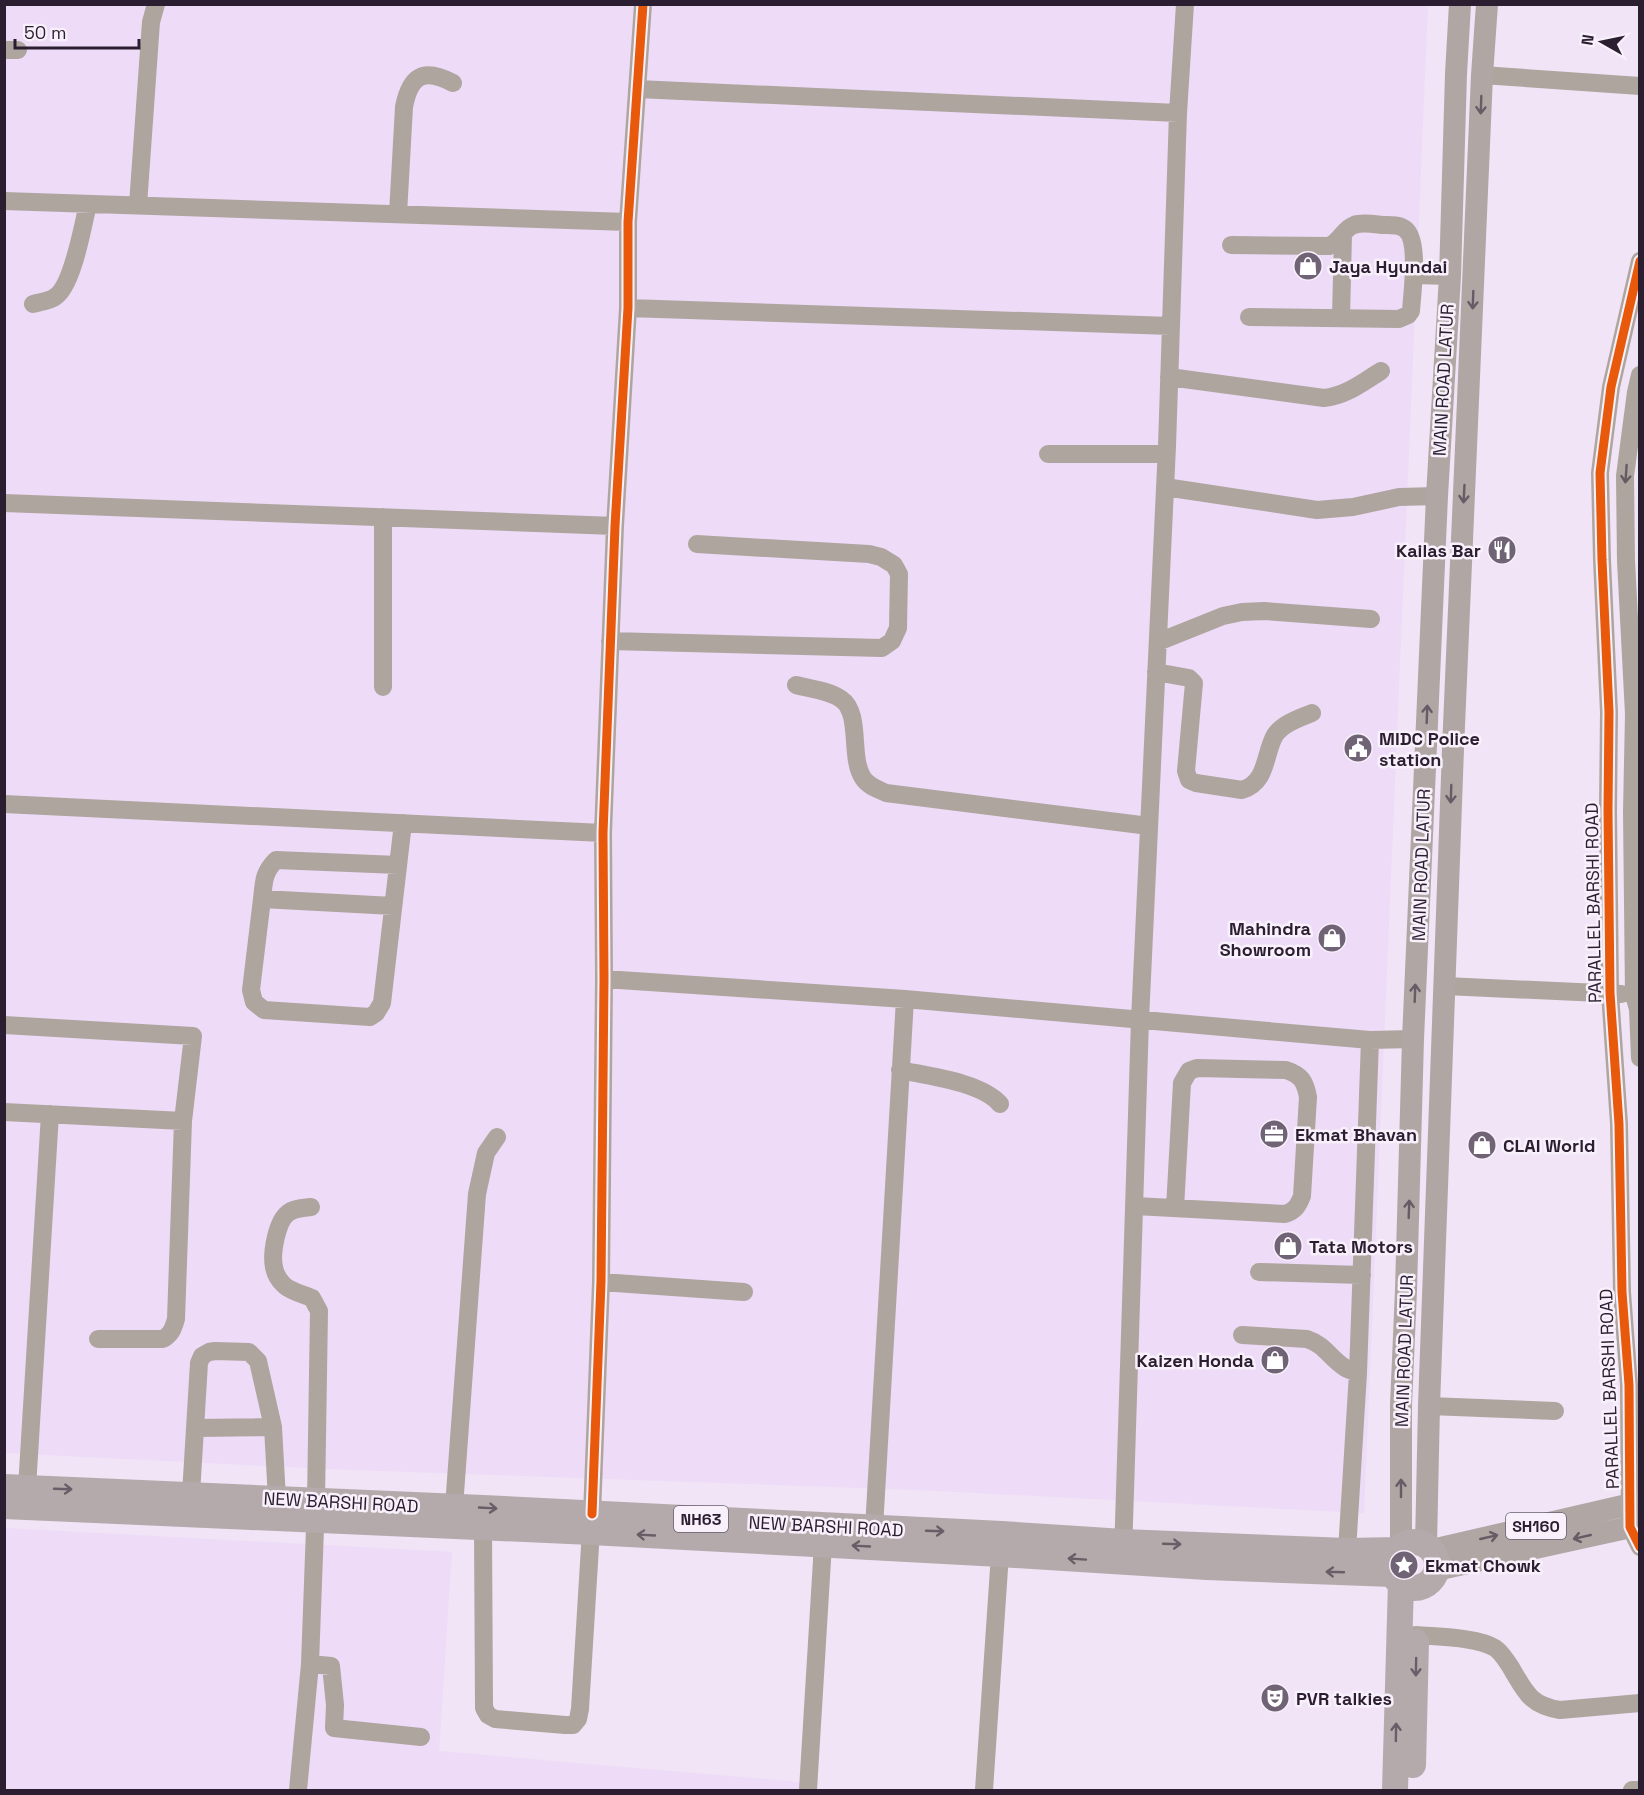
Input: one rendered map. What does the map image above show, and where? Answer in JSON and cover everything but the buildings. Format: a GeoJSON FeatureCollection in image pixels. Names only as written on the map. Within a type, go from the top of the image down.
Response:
{"type":"FeatureCollection","features":[{"type":"Feature","properties":{"kind":"highway","name":"NEW BARSHI ROAD"},"geometry":{"type":"LineString","coordinates":[[16,1487],[277,1499],[316,1511],[483,1528],[591,1523],[874,1528],[1002,1534],[1207,1567],[1402,1568]]}},
{"type":"Feature","properties":{"kind":"highway","name":"NEW BARSHI ROAD"},"geometry":{"type":"LineString","coordinates":[[4,1506],[316,1511],[454,1507],[591,1523],[823,1544],[1000,1554],[1347,1551],[1402,1568]]}},
{"type":"Feature","properties":{"kind":"highway","name":"NH63"},"geometry":{"type":"LineString","coordinates":[[1402,1568],[1414,1542],[1432,1555]]}},
{"type":"Feature","properties":{"kind":"highway"},"geometry":{"type":"LineString","coordinates":[[1402,1568],[1429,1582],[1432,1555]]}},
{"type":"Feature","properties":{"kind":"highway"},"geometry":{"type":"LineString","coordinates":[[1402,1568],[1416,1635],[1413,1791]]}},
{"type":"Feature","properties":{"kind":"highway"},"geometry":{"type":"LineString","coordinates":[[1395,1791],[1402,1568]]}},
{"type":"Feature","properties":{"kind":"main road","name":"MAIN ROAD LATUR"},"geometry":{"type":"LineString","coordinates":[[1402,1568],[1401,1405],[1407,1278],[1413,1040],[1437,496],[1450,276],[1460,4]]}},
{"type":"Feature","properties":{"kind":"main road","name":"MAIN ROAD LATUR"},"geometry":{"type":"LineString","coordinates":[[1432,1555],[1429,1406],[1444,986],[1482,75],[1487,4]]}},
{"type":"Feature","properties":{"kind":"main road","name":"SH160"},"geometry":{"type":"LineString","coordinates":[[1432,1555],[1635,1503]]}},
{"type":"Feature","properties":{"kind":"main road","name":"SH160"},"geometry":{"type":"LineString","coordinates":[[1432,1555],[1636,1533]]}},
{"type":"Feature","properties":{"kind":"street"},"geometry":{"type":"LineString","coordinates":[[138,205],[151,22],[156,4]]}},
{"type":"Feature","properties":{"kind":"street"},"geometry":{"type":"LineString","coordinates":[[483,1528],[484,1708],[488,1715],[495,1719],[573,1725],[578,1719],[580,1709],[591,1523],[601,1282],[603,833],[615,526],[627,308],[628,222],[643,4]]}},
{"type":"Feature","properties":{"kind":"street"},"geometry":{"type":"LineString","coordinates":[[1123,1552],[1140,1020],[1165,487],[1178,113],[1185,4]]}},
{"type":"Feature","properties":{"kind":"street"},"geometry":{"type":"LineString","coordinates":[[1482,75],[1640,86]]}},
{"type":"Feature","properties":{"kind":"street"},"geometry":{"type":"LineString","coordinates":[[398,214],[404,107],[407,92],[413,81],[422,76],[441,77],[453,83]]}},
{"type":"Feature","properties":{"kind":"street"},"geometry":{"type":"LineString","coordinates":[[637,89],[1178,113]]}},
{"type":"Feature","properties":{"kind":"street"},"geometry":{"type":"LineString","coordinates":[[4,201],[628,222]]}},
{"type":"Feature","properties":{"kind":"street"},"geometry":{"type":"LineString","coordinates":[[33,304],[56,297],[65,286],[73,267],[88,204]]}},
{"type":"Feature","properties":{"kind":"street"},"geometry":{"type":"LineString","coordinates":[[1231,245],[1329,246],[1354,224],[1362,223],[1398,226],[1405,229],[1412,239],[1414,275],[1411,311],[1408,315],[1399,319],[1249,317]]}},
{"type":"Feature","properties":{"kind":"street"},"geometry":{"type":"LineString","coordinates":[[1341,318],[1343,234]]}},
{"type":"Feature","properties":{"kind":"street","name":"PARALLEL BARSHI ROAD"},"geometry":{"type":"LineString","coordinates":[[1636,1533],[1622,1292],[1619,1124],[1610,993],[1608,833],[1610,712],[1600,473],[1611,387],[1640,261]]}},
{"type":"Feature","properties":{"kind":"street"},"geometry":{"type":"LineString","coordinates":[[1414,275],[1450,276]]}},
{"type":"Feature","properties":{"kind":"street"},"geometry":{"type":"LineString","coordinates":[[627,308],[1171,326]]}},
{"type":"Feature","properties":{"kind":"street"},"geometry":{"type":"LineString","coordinates":[[1169,376],[1324,398],[1346,393],[1381,371]]}},
{"type":"Feature","properties":{"kind":"street"},"geometry":{"type":"LineString","coordinates":[[1638,387],[1625,476],[1633,561],[1637,714],[1636,904],[1640,1058]]}},
{"type":"Feature","properties":{"kind":"street"},"geometry":{"type":"LineString","coordinates":[[1048,454],[1166,454]]}},
{"type":"Feature","properties":{"kind":"street"},"geometry":{"type":"LineString","coordinates":[[1165,487],[1317,510],[1353,507],[1399,497],[1437,496]]}},
{"type":"Feature","properties":{"kind":"street"},"geometry":{"type":"LineString","coordinates":[[4,503],[615,526]]}},
{"type":"Feature","properties":{"kind":"street"},"geometry":{"type":"LineString","coordinates":[[383,517],[383,687]]}},
{"type":"Feature","properties":{"kind":"street"},"geometry":{"type":"LineString","coordinates":[[610,641],[882,648],[892,641],[898,628],[898,574],[894,565],[880,557],[869,554],[697,544]]}},
{"type":"Feature","properties":{"kind":"street"},"geometry":{"type":"LineString","coordinates":[[1158,642],[1222,616],[1242,612],[1264,611],[1371,619]]}},
{"type":"Feature","properties":{"kind":"street"},"geometry":{"type":"LineString","coordinates":[[1156,672],[1189,678],[1194,683],[1186,771],[1189,780],[1196,783],[1242,790],[1250,788],[1260,777],[1275,735],[1282,727],[1312,712]]}},
{"type":"Feature","properties":{"kind":"street"},"geometry":{"type":"LineString","coordinates":[[796,685],[833,694],[843,700],[851,711],[857,759],[863,778],[873,787],[886,793],[1149,826]]}},
{"type":"Feature","properties":{"kind":"street"},"geometry":{"type":"LineString","coordinates":[[4,804],[603,833]]}},
{"type":"Feature","properties":{"kind":"street"},"geometry":{"type":"LineString","coordinates":[[398,865],[276,860],[268,868],[264,880],[251,990],[254,1002],[264,1010],[370,1017],[376,1012],[382,1003],[403,823]]}},
{"type":"Feature","properties":{"kind":"street"},"geometry":{"type":"LineString","coordinates":[[262,899],[393,906]]}},
{"type":"Feature","properties":{"kind":"street"},"geometry":{"type":"LineString","coordinates":[[604,979],[905,999],[1370,1040],[1413,1040]]}},
{"type":"Feature","properties":{"kind":"street"},"geometry":{"type":"LineString","coordinates":[[1444,986],[1610,993],[1637,1004]]}},
{"type":"Feature","properties":{"kind":"street"},"geometry":{"type":"LineString","coordinates":[[874,1528],[905,999]]}},
{"type":"Feature","properties":{"kind":"street"},"geometry":{"type":"LineString","coordinates":[[4,1025],[193,1036],[183,1121],[176,1319],[173,1329],[163,1339],[98,1339]]}},
{"type":"Feature","properties":{"kind":"street"},"geometry":{"type":"LineString","coordinates":[[1347,1551],[1358,1373],[1370,1040]]}},
{"type":"Feature","properties":{"kind":"street"},"geometry":{"type":"LineString","coordinates":[[1135,1206],[1285,1214],[1294,1211],[1302,1196],[1305,1152],[1308,1097],[1302,1077],[1286,1070],[1197,1068],[1190,1071],[1182,1083],[1175,1208]]}},
{"type":"Feature","properties":{"kind":"street"},"geometry":{"type":"LineString","coordinates":[[900,1070],[976,1087],[995,1097],[1000,1104]]}},
{"type":"Feature","properties":{"kind":"street"},"geometry":{"type":"LineString","coordinates":[[4,1112],[183,1121]]}},
{"type":"Feature","properties":{"kind":"street"},"geometry":{"type":"LineString","coordinates":[[16,1487],[50,1114]]}},
{"type":"Feature","properties":{"kind":"street"},"geometry":{"type":"LineString","coordinates":[[454,1507],[477,1194],[486,1154],[497,1137]]}},
{"type":"Feature","properties":{"kind":"street"},"geometry":{"type":"LineString","coordinates":[[298,1791],[309,1664],[316,1511],[319,1311],[312,1298],[285,1286],[277,1276],[273,1265],[274,1245],[279,1225],[291,1210],[311,1207]]}},
{"type":"Feature","properties":{"kind":"street"},"geometry":{"type":"LineString","coordinates":[[1259,1272],[1362,1275]]}},
{"type":"Feature","properties":{"kind":"street"},"geometry":{"type":"LineString","coordinates":[[601,1282],[744,1292]]}},
{"type":"Feature","properties":{"kind":"street"},"geometry":{"type":"LineString","coordinates":[[1242,1335],[1306,1339],[1322,1346],[1343,1366],[1358,1373]]}},
{"type":"Feature","properties":{"kind":"street"},"geometry":{"type":"LineString","coordinates":[[191,1494],[199,1363],[202,1356],[209,1352],[249,1352],[258,1361],[273,1427],[277,1499]]}},
{"type":"Feature","properties":{"kind":"street"},"geometry":{"type":"LineString","coordinates":[[1429,1406],[1555,1411]]}},
{"type":"Feature","properties":{"kind":"street"},"geometry":{"type":"LineString","coordinates":[[196,1428],[273,1427]]}},
{"type":"Feature","properties":{"kind":"street"},"geometry":{"type":"LineString","coordinates":[[808,1791],[823,1544]]}},
{"type":"Feature","properties":{"kind":"street"},"geometry":{"type":"LineString","coordinates":[[984,1791],[1000,1554]]}},
{"type":"Feature","properties":{"kind":"street"},"geometry":{"type":"LineString","coordinates":[[1416,1635],[1472,1641],[1493,1647],[1502,1653],[1525,1692],[1535,1702],[1547,1708],[1560,1710],[1640,1702]]}},
{"type":"Feature","properties":{"kind":"street"},"geometry":{"type":"LineString","coordinates":[[309,1664],[331,1666],[335,1705],[334,1728],[421,1737]]}},
{"type":"Feature","properties":{"kind":"street"},"geometry":{"type":"LineString","coordinates":[[1632,1791],[1640,1790]]}},
{"type":"Feature","properties":{"kind":"shaded area"},"geometry":{"type":"Polygon","coordinates":[[[5,5],[1428,5],[1364,1513],[917,1490],[326,1469],[5,1453],[5,5]]]}},
{"type":"Feature","properties":{"kind":"shaded area"},"geometry":{"type":"Polygon","coordinates":[[[5,1528],[452,1552],[439,1751],[800,1782],[800,1790],[5,1790],[5,1528]]]}},
{"type":"Feature","properties":{"kind":"cycle path"},"geometry":{"type":"LineString","coordinates":[[592,1514],[601,1282],[603,833],[615,526],[628,308],[628,222],[643,4]]}},
{"type":"Feature","properties":{"kind":"cycle path"},"geometry":{"type":"LineString","coordinates":[[1640,261],[1611,387],[1600,473],[1609,712],[1610,993],[1619,1124],[1622,1292],[1629,1385],[1630,1527],[1640,1547]]}},
{"type":"Feature","properties":{"kind":"place","name":"Jaya Hyundai"},"geometry":{"type":"Point","coordinates":[1308,266]}},
{"type":"Feature","properties":{"kind":"place","name":"Kailas Bar"},"geometry":{"type":"Point","coordinates":[1502,550]}},
{"type":"Feature","properties":{"kind":"place","name":"MIDC Police station"},"geometry":{"type":"Point","coordinates":[1358,748]}},
{"type":"Feature","properties":{"kind":"place","name":"Mahindra Showroom"},"geometry":{"type":"Point","coordinates":[1332,938]}},
{"type":"Feature","properties":{"kind":"place","name":"Ekmat Bhavan"},"geometry":{"type":"Point","coordinates":[1274,1134]}},
{"type":"Feature","properties":{"kind":"place","name":"CLAI World"},"geometry":{"type":"Point","coordinates":[1482,1145]}},
{"type":"Feature","properties":{"kind":"place","name":"Tata Motors"},"geometry":{"type":"Point","coordinates":[1288,1246]}},
{"type":"Feature","properties":{"kind":"place","name":"Kaizen Honda"},"geometry":{"type":"Point","coordinates":[1275,1360]}},
{"type":"Feature","properties":{"kind":"place","name":"Ekmat Chowk"},"geometry":{"type":"Point","coordinates":[1404,1565]}},
{"type":"Feature","properties":{"kind":"place","name":"PVR talkies"},"geometry":{"type":"Point","coordinates":[1275,1698]}}]}
